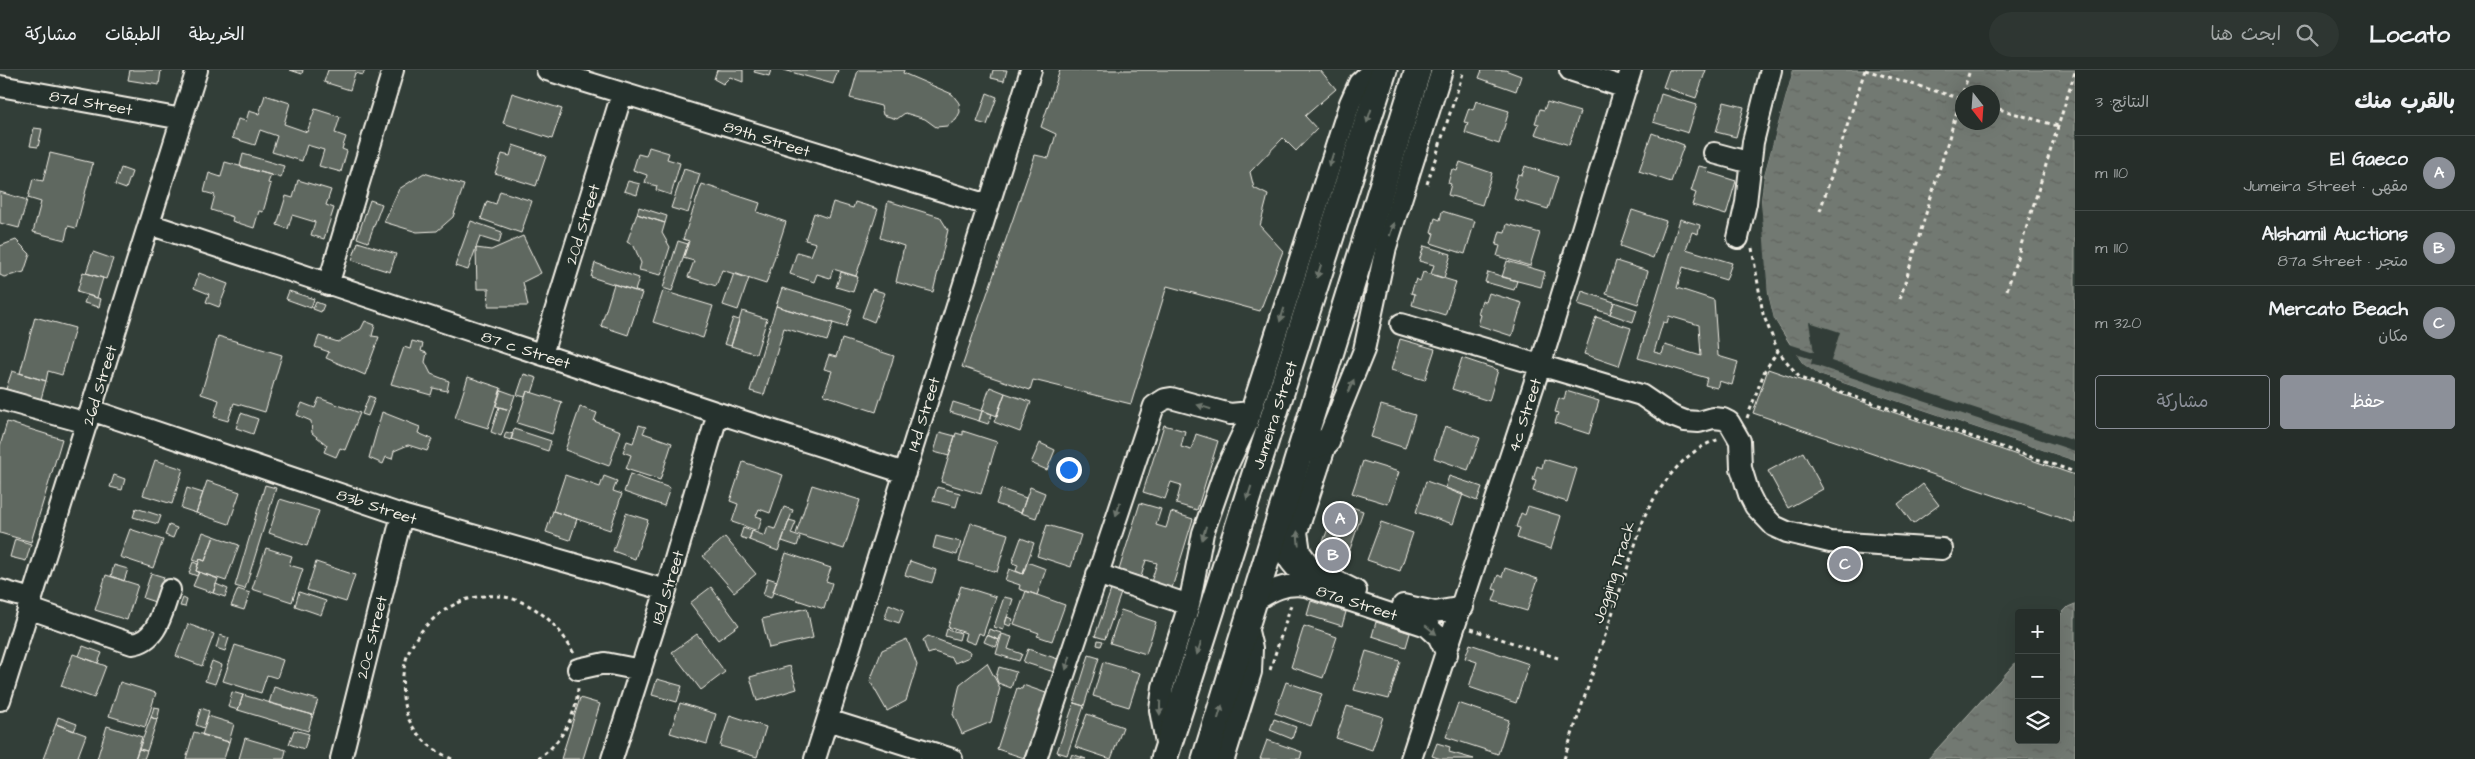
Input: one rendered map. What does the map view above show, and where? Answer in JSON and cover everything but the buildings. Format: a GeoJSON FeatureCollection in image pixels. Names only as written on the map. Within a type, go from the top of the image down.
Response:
{"type":"FeatureCollection","features":[{"type":"Feature","properties":{"kind":"main road","name":"Jumeira Street"},"geometry":{"type":"LineString","coordinates":[[1166,754],[1384,70]]}},
{"type":"Feature","properties":{"kind":"main road"},"geometry":{"type":"LineString","coordinates":[[1205,759],[1302,451],[1418,70]]}},
{"type":"Feature","properties":{"kind":"main road"},"geometry":{"type":"LineString","coordinates":[[1302,451],[1327,441]]}},
{"type":"Feature","properties":{"kind":"street","name":"26d Street"},"geometry":{"type":"LineString","coordinates":[[0,700],[197,70]]}},
{"type":"Feature","properties":{"kind":"street"},"geometry":{"type":"LineString","coordinates":[[328,285],[393,70]]}},
{"type":"Feature","properties":{"kind":"street","name":"89th Street"},"geometry":{"type":"LineString","coordinates":[[547,70],[988,206]]}},
{"type":"Feature","properties":{"kind":"street","name":"14d Street"},"geometry":{"type":"LineString","coordinates":[[815,759],[1031,70]]}},
{"type":"Feature","properties":{"kind":"street"},"geometry":{"type":"LineString","coordinates":[[1166,754],[1161,722],[1161,699],[1189,606],[1198,554],[1206,524],[1224,473],[1242,437],[1251,412],[1350,103],[1359,83],[1373,70]]}},
{"type":"Feature","properties":{"kind":"street"},"geometry":{"type":"LineString","coordinates":[[1356,591],[1312,568],[1305,561],[1297,542],[1298,522],[1327,441],[1364,350],[1386,247],[1442,70]]}},
{"type":"Feature","properties":{"kind":"street"},"geometry":{"type":"LineString","coordinates":[[1570,70],[1629,79]]}},
{"type":"Feature","properties":{"kind":"street"},"geometry":{"type":"LineString","coordinates":[[1745,242],[1746,203],[1753,142],[1771,70]]}},
{"type":"Feature","properties":{"kind":"street","name":"4c Street"},"geometry":{"type":"LineString","coordinates":[[1411,759],[1460,616],[1629,79]]}},
{"type":"Feature","properties":{"kind":"street","name":"87d Street"},"geometry":{"type":"LineString","coordinates":[[0,86],[182,119]]}},
{"type":"Feature","properties":{"kind":"street","name":"20d Street"},"geometry":{"type":"LineString","coordinates":[[542,354],[622,94]]}},
{"type":"Feature","properties":{"kind":"street"},"geometry":{"type":"LineString","coordinates":[[1714,153],[1750,163]]}},
{"type":"Feature","properties":{"kind":"street","name":"87 c Street"},"geometry":{"type":"LineString","coordinates":[[149,224],[718,414],[905,473]]}},
{"type":"Feature","properties":{"kind":"street"},"geometry":{"type":"LineString","coordinates":[[1401,324],[1642,395],[1672,416],[1685,421],[1723,419],[1729,422],[1738,434],[1741,468],[1755,506],[1774,526],[1787,532],[1830,542],[1942,550]]}},
{"type":"Feature","properties":{"kind":"street"},"geometry":{"type":"LineString","coordinates":[[1036,759],[1154,406],[1165,399],[1171,398],[1230,414],[1251,412]]}},
{"type":"Feature","properties":{"kind":"street","name":"83b Street"},"geometry":{"type":"LineString","coordinates":[[0,399],[89,417],[402,515],[666,590]]}},
{"type":"Feature","properties":{"kind":"street","name":"18d Street"},"geometry":{"type":"LineString","coordinates":[[612,759],[666,590],[718,414]]}},
{"type":"Feature","properties":{"kind":"street","name":"20c Street"},"geometry":{"type":"LineString","coordinates":[[341,759],[402,515]]}},
{"type":"Feature","properties":{"kind":"street","name":"87a Street"},"geometry":{"type":"LineString","coordinates":[[1277,530],[1286,555],[1302,574],[1309,578],[1427,611],[1443,611],[1460,616]]}},
{"type":"Feature","properties":{"kind":"street"},"geometry":{"type":"LineString","coordinates":[[1097,574],[1189,606]]}},
{"type":"Feature","properties":{"kind":"street","name":"87a Street"},"geometry":{"type":"LineString","coordinates":[[1255,601],[1277,588],[1287,585],[1306,586],[1420,622],[1438,636],[1447,654]]}},
{"type":"Feature","properties":{"kind":"street"},"geometry":{"type":"LineString","coordinates":[[0,590],[132,644],[142,643],[150,638],[155,630],[170,590]]}},
{"type":"Feature","properties":{"kind":"street"},"geometry":{"type":"LineString","coordinates":[[1224,759],[1251,672],[1252,648],[1247,627]]}},
{"type":"Feature","properties":{"kind":"street"},"geometry":{"type":"LineString","coordinates":[[578,669],[614,663],[641,670]]}},
{"type":"Feature","properties":{"kind":"street"},"geometry":{"type":"LineString","coordinates":[[828,720],[952,759]]}},
{"type":"Feature","properties":{"kind":"path"},"geometry":{"type":"LineString","coordinates":[[1820,211],[1864,70],[1955,94]]}},
{"type":"Feature","properties":{"kind":"path"},"geometry":{"type":"LineString","coordinates":[[1965,85],[1970,70]]}},
{"type":"Feature","properties":{"kind":"path"},"geometry":{"type":"LineString","coordinates":[[2007,290],[2075,72]]}},
{"type":"Feature","properties":{"kind":"path"},"geometry":{"type":"LineString","coordinates":[[2000,109],[2058,126]]}},
{"type":"Feature","properties":{"kind":"path"},"geometry":{"type":"LineString","coordinates":[[1900,299],[1955,119]]}},
{"type":"Feature","properties":{"kind":"path"},"geometry":{"type":"LineString","coordinates":[[1745,242],[1763,314],[1778,351],[1800,378],[2075,472]]}},
{"type":"Feature","properties":{"kind":"path"},"geometry":{"type":"LineString","coordinates":[[1738,434],[1752,409],[1765,370],[1778,351]]}},
{"type":"Feature","properties":{"kind":"path","name":"Jogging Track"},"geometry":{"type":"LineString","coordinates":[[1564,759],[1642,523],[1653,500],[1673,472],[1692,454],[1714,441],[1738,434]]}},
{"type":"Feature","properties":{"kind":"path"},"geometry":{"type":"LineString","coordinates":[[1267,679],[1294,594],[1303,596],[1306,586]]}},
{"type":"Feature","properties":{"kind":"path"},"geometry":{"type":"LineString","coordinates":[[452,759],[423,741],[408,718],[402,692],[404,664],[408,652],[424,628],[444,610],[468,599],[492,595],[515,599],[527,604],[558,628],[575,655],[578,669],[578,688],[568,723],[556,743],[538,759]]}},
{"type":"Feature","properties":{"kind":"path"},"geometry":{"type":"LineString","coordinates":[[1460,616],[1558,658]]}},
{"type":"Feature","properties":{"kind":"water"},"geometry":{"type":"Polygon","coordinates":[[[1793,70],[2075,70],[2075,461],[1819,375],[1803,364],[1774,319],[1768,294],[1761,200],[1764,175],[1793,70]]]}},
{"type":"Feature","properties":{"kind":"water"},"geometry":{"type":"Polygon","coordinates":[[[2075,604],[2075,759],[1928,759],[2015,663],[2015,744],[2060,744],[2060,615],[2068,607],[2075,604]]]}},
{"type":"Feature","properties":{"kind":"pier"},"geometry":{"type":"Polygon","coordinates":[[[1790,70],[1793,70],[1764,175],[1761,200],[1768,294],[1774,319],[1789,344],[1814,352],[1809,322],[1840,332],[1831,361],[2075,441],[2075,451],[1811,364],[1812,359],[1796,354],[1803,364],[1819,375],[2075,461],[2075,464],[1818,377],[1801,366],[1772,320],[1766,294],[1758,200],[1762,175],[1790,70]]]}},
{"type":"Feature","properties":{"kind":"place","name":"El Gaeco"},"geometry":{"type":"Point","coordinates":[1340,519]}},
{"type":"Feature","properties":{"kind":"place","name":"Alshamil Auctions"},"geometry":{"type":"Point","coordinates":[1333,555]}},
{"type":"Feature","properties":{"kind":"place","name":"Mercato Beach"},"geometry":{"type":"Point","coordinates":[1845,564]}}]}
